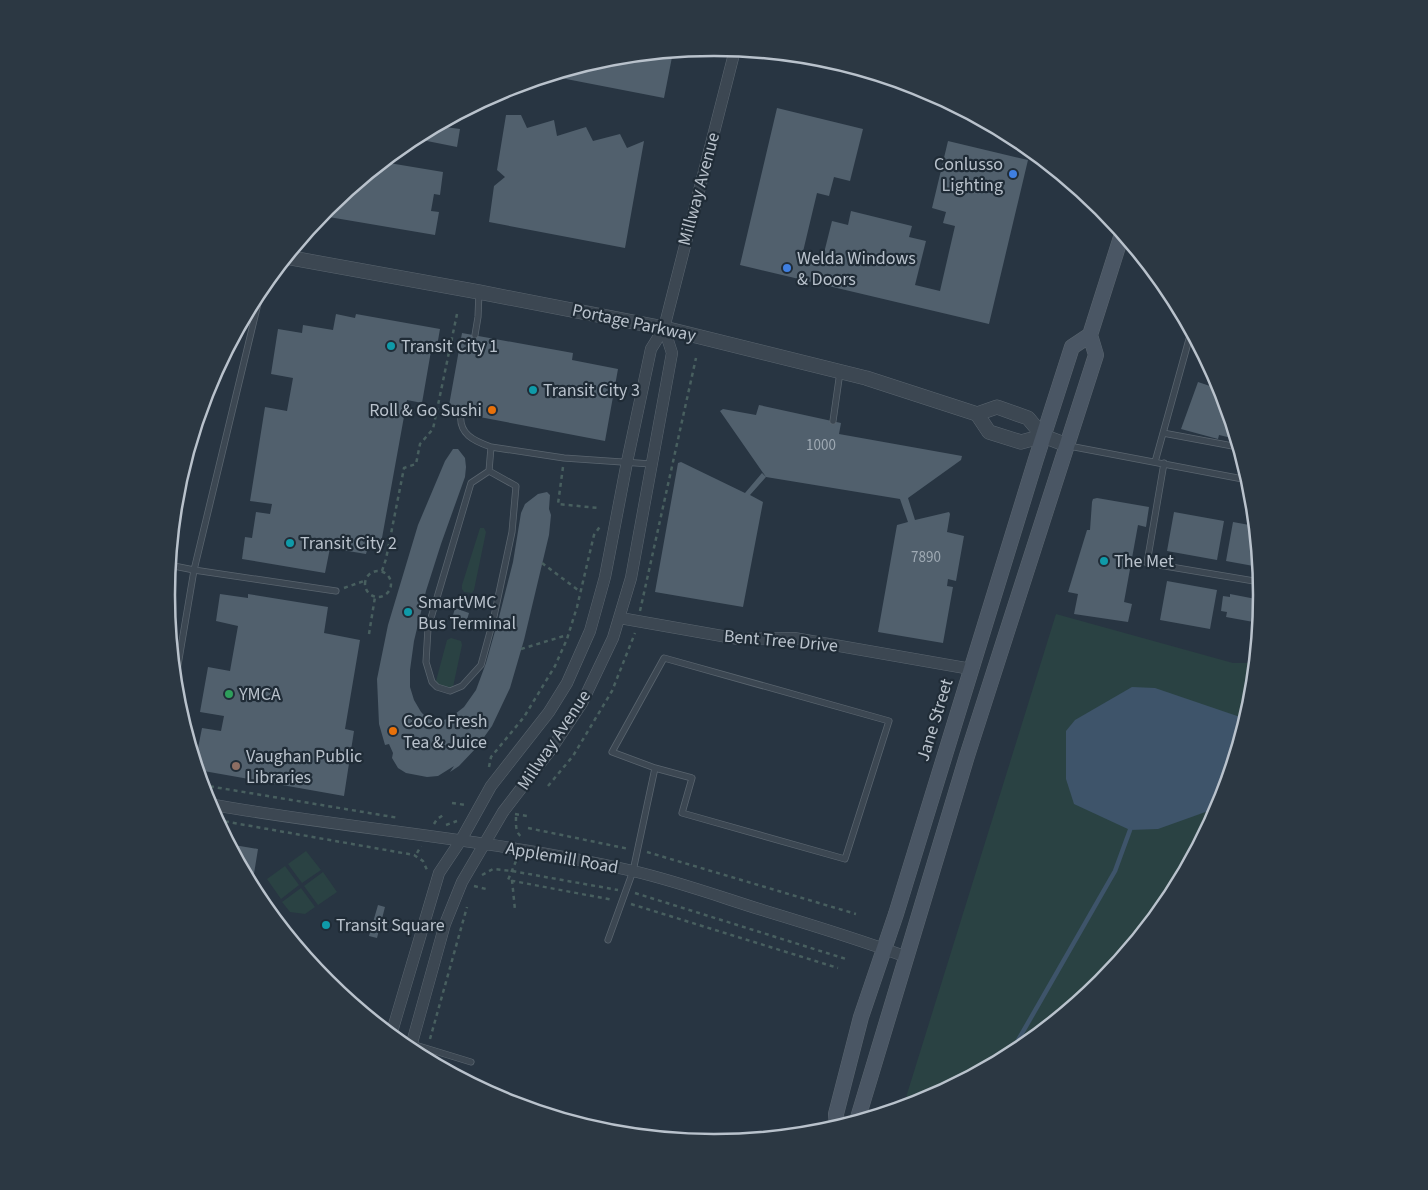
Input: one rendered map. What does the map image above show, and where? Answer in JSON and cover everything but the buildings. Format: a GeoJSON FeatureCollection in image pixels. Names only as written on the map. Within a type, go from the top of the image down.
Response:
{"type":"FeatureCollection","features":[{"type":"Feature","properties":{"kind":"main road"},"geometry":{"type":"LineString","coordinates":[[859,1113],[967,756],[1096,355],[1090,335],[1120,241]]}},
{"type":"Feature","properties":{"kind":"main road","name":"Jane Street"},"geometry":{"type":"LineString","coordinates":[[836,1119],[862,1017],[1043,436],[1072,347],[1090,335]]}},
{"type":"Feature","properties":{"kind":"street","name":"Millway Avenue"},"geometry":{"type":"LineString","coordinates":[[393,1027],[439,873],[461,840],[491,786],[549,712],[567,683],[590,631],[605,578],[651,349],[664,328],[733,57]]}},
{"type":"Feature","properties":{"kind":"street","name":"Portage Parkway"},"geometry":{"type":"LineString","coordinates":[[293,259],[479,292],[664,328],[866,378],[977,414],[997,408],[1028,418],[1043,436],[1067,445]]}},
{"type":"Feature","properties":{"kind":"street","name":"Millway Avenue"},"geometry":{"type":"LineString","coordinates":[[410,1039],[445,924],[462,882],[504,812],[552,748],[582,703],[613,638],[631,578],[672,353],[664,328]]}},
{"type":"Feature","properties":{"kind":"street"},"geometry":{"type":"LineString","coordinates":[[977,414],[989,432],[1020,442],[1043,436]]}},
{"type":"Feature","properties":{"kind":"street","name":"Bent Tree Drive"},"geometry":{"type":"LineString","coordinates":[[620,618],[739,639],[794,638],[971,668]]}},
{"type":"Feature","properties":{"kind":"street","name":"Applemill Road"},"geometry":{"type":"LineString","coordinates":[[218,806],[286,817],[428,834],[633,871],[684,885],[907,957]]}},
{"type":"Feature","properties":{"kind":"lane"},"geometry":{"type":"LineString","coordinates":[[475,335],[479,292]]}},
{"type":"Feature","properties":{"kind":"lane"},"geometry":{"type":"LineString","coordinates":[[179,658],[194,570],[256,312]]}},
{"type":"Feature","properties":{"kind":"lane"},"geometry":{"type":"LineString","coordinates":[[1155,462],[1189,341]]}},
{"type":"Feature","properties":{"kind":"lane"},"geometry":{"type":"LineString","coordinates":[[832,421],[840,372]]}},
{"type":"Feature","properties":{"kind":"lane"},"geometry":{"type":"LineString","coordinates":[[461,413],[461,426],[466,434],[478,443],[491,447],[564,458],[651,464]]}},
{"type":"Feature","properties":{"kind":"lane"},"geometry":{"type":"LineString","coordinates":[[1163,433],[1231,446]]}},
{"type":"Feature","properties":{"kind":"lane"},"geometry":{"type":"LineString","coordinates":[[1067,445],[1239,478]]}},
{"type":"Feature","properties":{"kind":"lane"},"geometry":{"type":"LineString","coordinates":[[489,471],[491,447]]}},
{"type":"Feature","properties":{"kind":"lane"},"geometry":{"type":"LineString","coordinates":[[1164,464],[1147,563],[1253,581]]}},
{"type":"Feature","properties":{"kind":"lane"},"geometry":{"type":"LineString","coordinates":[[489,471],[516,486],[512,532],[493,621],[481,665],[462,686],[450,692],[437,687],[432,682],[426,662],[428,628],[471,483],[489,471]]}},
{"type":"Feature","properties":{"kind":"lane"},"geometry":{"type":"LineString","coordinates":[[176,566],[336,591]]}},
{"type":"Feature","properties":{"kind":"lane"},"geometry":{"type":"LineString","coordinates":[[664,658],[889,720],[845,858],[682,813],[692,778],[655,768],[612,752],[664,658]]}},
{"type":"Feature","properties":{"kind":"lane"},"geometry":{"type":"LineString","coordinates":[[608,940],[633,871],[655,768]]}},
{"type":"Feature","properties":{"kind":"lane"},"geometry":{"type":"LineString","coordinates":[[423,1048],[471,1062]]}},
{"type":"Feature","properties":{"kind":"path"},"geometry":{"type":"LineString","coordinates":[[382,571],[404,468],[416,464],[420,444],[433,430],[457,314]]}},
{"type":"Feature","properties":{"kind":"path"},"geometry":{"type":"LineString","coordinates":[[564,458],[558,504],[598,508]]}},
{"type":"Feature","properties":{"kind":"path"},"geometry":{"type":"LineString","coordinates":[[488,772],[491,757],[524,717],[555,666],[567,639],[594,535],[605,519]]}},
{"type":"Feature","properties":{"kind":"path"},"geometry":{"type":"LineString","coordinates":[[542,563],[578,590]]}},
{"type":"Feature","properties":{"kind":"path"},"geometry":{"type":"LineString","coordinates":[[336,591],[364,581],[373,571],[382,571],[388,576],[390,588],[385,594],[376,597],[369,594],[366,590],[364,581]]}},
{"type":"Feature","properties":{"kind":"path"},"geometry":{"type":"LineString","coordinates":[[370,634],[376,597]]}},
{"type":"Feature","properties":{"kind":"path"},"geometry":{"type":"LineString","coordinates":[[521,649],[564,636]]}},
{"type":"Feature","properties":{"kind":"path"},"geometry":{"type":"LineString","coordinates":[[211,786],[406,819]]}},
{"type":"Feature","properties":{"kind":"path"},"geometry":{"type":"LineString","coordinates":[[466,812],[470,806]]}},
{"type":"Feature","properties":{"kind":"path"},"geometry":{"type":"LineString","coordinates":[[434,824],[446,826],[462,818]]}},
{"type":"Feature","properties":{"kind":"path"},"geometry":{"type":"LineString","coordinates":[[226,822],[414,855],[423,861],[431,877]]}},
{"type":"Feature","properties":{"kind":"path"},"geometry":{"type":"LineString","coordinates":[[528,828],[637,850],[856,914]]}},
{"type":"Feature","properties":{"kind":"path"},"geometry":{"type":"LineString","coordinates":[[472,893],[482,874],[493,869],[608,888]]}},
{"type":"Feature","properties":{"kind":"path"},"geometry":{"type":"LineString","coordinates":[[508,880],[622,902],[838,968]]}},
{"type":"Feature","properties":{"kind":"path"},"geometry":{"type":"LineString","coordinates":[[512,880],[515,910]]}},
{"type":"Feature","properties":{"kind":"path"},"geometry":{"type":"LineString","coordinates":[[645,896],[846,959]]}},
{"type":"Feature","properties":{"kind":"path"},"geometry":{"type":"LineString","coordinates":[[428,1049],[469,901]]}},
{"type":"Feature","properties":{"kind":"green space"},"geometry":{"type":"Polygon","coordinates":[[[480,528],[484,528],[486,532],[474,590],[472,593],[464,592],[462,585],[480,528]]]}},
{"type":"Feature","properties":{"kind":"green space"},"geometry":{"type":"Polygon","coordinates":[[[1056,614],[1233,663],[1248,663],[1234,734],[1212,801],[1181,864],[1141,923],[1095,976],[1042,1022],[983,1062],[906,1098],[1056,614]]]}},
{"type":"Feature","properties":{"kind":"green space"},"geometry":{"type":"Polygon","coordinates":[[[451,638],[461,641],[462,645],[453,687],[450,689],[438,685],[436,681],[447,640],[451,638]]]}},
{"type":"Feature","properties":{"kind":"green space"},"geometry":{"type":"Polygon","coordinates":[[[306,851],[321,870],[302,883],[288,864],[306,851]]]}},
{"type":"Feature","properties":{"kind":"green space"},"geometry":{"type":"Polygon","coordinates":[[[285,866],[299,885],[281,899],[267,879],[285,866]]]}},
{"type":"Feature","properties":{"kind":"green space"},"geometry":{"type":"Polygon","coordinates":[[[323,872],[337,892],[318,905],[304,886],[323,872]]]}},
{"type":"Feature","properties":{"kind":"green space"},"geometry":{"type":"Polygon","coordinates":[[[301,888],[315,907],[305,914],[290,912],[282,902],[301,888]]]}},
{"type":"Feature","properties":{"kind":"water"},"geometry":{"type":"Polygon","coordinates":[[[1132,687],[1155,688],[1238,716],[1224,768],[1207,811],[1158,829],[1130,830],[1074,804],[1066,779],[1066,731],[1075,720],[1132,687]]]}},
{"type":"Feature","properties":{"kind":"waterway"},"geometry":{"type":"LineString","coordinates":[[1019,1039],[1115,871],[1130,830]]}},
{"type":"Feature","properties":{"kind":"place","name":"Conlusso Lighting"},"geometry":{"type":"Point","coordinates":[1013,174]}},
{"type":"Feature","properties":{"kind":"place","name":"Welda Windows & Doors"},"geometry":{"type":"Point","coordinates":[787,268]}},
{"type":"Feature","properties":{"kind":"place","name":"Transit City 1"},"geometry":{"type":"Point","coordinates":[391,346]}},
{"type":"Feature","properties":{"kind":"place","name":"Transit City 3"},"geometry":{"type":"Point","coordinates":[533,390]}},
{"type":"Feature","properties":{"kind":"place","name":"Roll & Go Sushi"},"geometry":{"type":"Point","coordinates":[492,410]}},
{"type":"Feature","properties":{"kind":"place","name":"Transit City 2"},"geometry":{"type":"Point","coordinates":[290,543]}},
{"type":"Feature","properties":{"kind":"place","name":"The Met"},"geometry":{"type":"Point","coordinates":[1104,561]}},
{"type":"Feature","properties":{"kind":"place","name":"SmartVMC Bus Terminal"},"geometry":{"type":"Point","coordinates":[408,612]}},
{"type":"Feature","properties":{"kind":"place","name":"YMCA"},"geometry":{"type":"Point","coordinates":[229,694]}},
{"type":"Feature","properties":{"kind":"place","name":"CoCo Fresh Tea & Juice"},"geometry":{"type":"Point","coordinates":[393,731]}},
{"type":"Feature","properties":{"kind":"place","name":"Vaughan Public Libraries"},"geometry":{"type":"Point","coordinates":[236,766]}},
{"type":"Feature","properties":{"kind":"place","name":"Transit Square"},"geometry":{"type":"Point","coordinates":[326,925]}}]}
